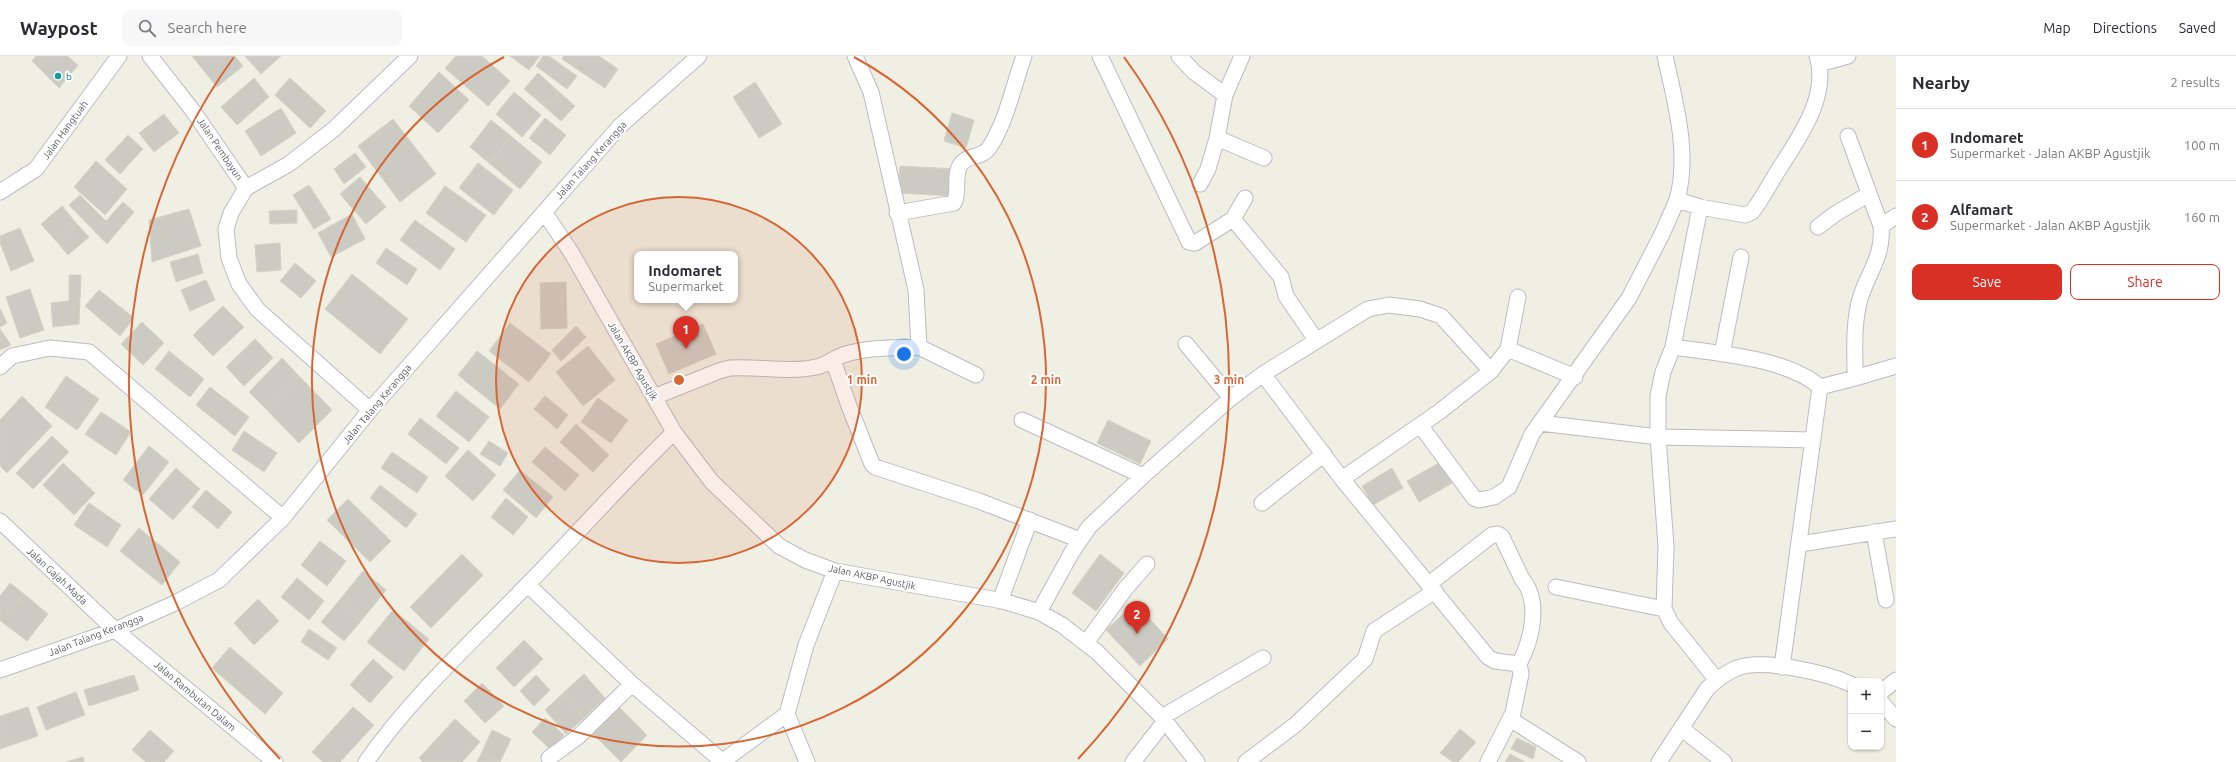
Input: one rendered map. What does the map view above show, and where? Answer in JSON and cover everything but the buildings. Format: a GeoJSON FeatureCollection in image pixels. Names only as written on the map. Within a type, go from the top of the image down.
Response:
{"type":"FeatureCollection","features":[{"type":"Feature","properties":{"kind":"street","name":"Jalan Hangtuah"},"geometry":{"type":"LineString","coordinates":[[0,192],[36,169],[119,56]]}},
{"type":"Feature","properties":{"kind":"street","name":"Jalan Pembayun"},"geometry":{"type":"LineString","coordinates":[[150,56],[193,111],[246,188],[231,212],[226,229],[229,258],[239,284],[257,309],[370,410]]}},
{"type":"Feature","properties":{"kind":"street"},"geometry":{"type":"LineString","coordinates":[[246,188],[289,164],[334,129],[410,56]]}},
{"type":"Feature","properties":{"kind":"street","name":"Jalan Talang Kerangga"},"geometry":{"type":"LineString","coordinates":[[0,670],[115,630],[219,580],[283,518],[370,410],[620,126],[699,56]]}},
{"type":"Feature","properties":{"kind":"street"},"geometry":{"type":"LineString","coordinates":[[855,56],[871,92],[897,213],[918,298],[919,347]]}},
{"type":"Feature","properties":{"kind":"street"},"geometry":{"type":"LineString","coordinates":[[897,213],[954,203],[957,196],[959,168],[963,161],[982,154],[990,148],[1003,117],[1024,56]]}},
{"type":"Feature","properties":{"kind":"street"},"geometry":{"type":"LineString","coordinates":[[1100,56],[1189,242],[1195,243],[1233,219],[1245,198]]}},
{"type":"Feature","properties":{"kind":"street"},"geometry":{"type":"LineString","coordinates":[[1179,56],[1194,72],[1225,95]]}},
{"type":"Feature","properties":{"kind":"street"},"geometry":{"type":"LineString","coordinates":[[1200,184],[1208,169],[1217,138],[1225,95],[1242,56]]}},
{"type":"Feature","properties":{"kind":"street"},"geometry":{"type":"LineString","coordinates":[[1420,425],[1471,496],[1479,500],[1494,497],[1506,490],[1525,446],[1540,423],[1575,377],[1629,298],[1662,234],[1677,200],[1682,176],[1682,145],[1665,56]]}},
{"type":"Feature","properties":{"kind":"street"},"geometry":{"type":"LineString","coordinates":[[1677,200],[1700,207],[1745,215],[1752,212],[1800,138],[1810,118],[1817,96],[1818,60],[1848,56]]}},
{"type":"Feature","properties":{"kind":"street"},"geometry":{"type":"LineString","coordinates":[[1848,136],[1882,226],[1882,247],[1865,286],[1858,309],[1855,378]]}},
{"type":"Feature","properties":{"kind":"street"},"geometry":{"type":"LineString","coordinates":[[1217,138],[1264,158]]}},
{"type":"Feature","properties":{"kind":"street"},"geometry":{"type":"LineString","coordinates":[[1818,227],[1835,214],[1869,194]]}},
{"type":"Feature","properties":{"kind":"street"},"geometry":{"type":"LineString","coordinates":[[1700,207],[1672,347],[1660,384],[1658,436],[1666,546],[1664,609],[1671,623],[1716,679]]}},
{"type":"Feature","properties":{"kind":"street","name":"Jalan AKBP Agustjik"},"geometry":{"type":"LineString","coordinates":[[544,212],[571,252],[674,432],[712,482],[774,541],[793,554],[835,571],[1000,601],[1040,612],[1086,643],[1164,719],[1197,762]]}},
{"type":"Feature","properties":{"kind":"street"},"geometry":{"type":"LineString","coordinates":[[1882,226],[1896,216]]}},
{"type":"Feature","properties":{"kind":"street"},"geometry":{"type":"LineString","coordinates":[[1233,219],[1281,278],[1286,296],[1316,340]]}},
{"type":"Feature","properties":{"kind":"street"},"geometry":{"type":"LineString","coordinates":[[1722,354],[1741,257]]}},
{"type":"Feature","properties":{"kind":"street"},"geometry":{"type":"LineString","coordinates":[[1342,479],[1420,425],[1491,371],[1508,349],[1518,297]]}},
{"type":"Feature","properties":{"kind":"street"},"geometry":{"type":"LineString","coordinates":[[1040,612],[1080,540],[1089,527],[1143,476],[1231,398],[1263,374],[1316,340],[1375,306],[1389,305],[1420,309],[1444,318],[1491,371]]}},
{"type":"Feature","properties":{"kind":"street"},"geometry":{"type":"LineString","coordinates":[[1186,344],[1231,398]]}},
{"type":"Feature","properties":{"kind":"street"},"geometry":{"type":"LineString","coordinates":[[654,397],[719,370],[730,368],[808,368],[823,365],[844,354],[872,349],[919,347],[976,375]]}},
{"type":"Feature","properties":{"kind":"street"},"geometry":{"type":"LineString","coordinates":[[1672,347],[1722,354],[1786,368],[1802,374],[1820,387]]}},
{"type":"Feature","properties":{"kind":"street"},"geometry":{"type":"LineString","coordinates":[[0,368],[12,356],[50,348],[89,352],[283,518]]}},
{"type":"Feature","properties":{"kind":"street"},"geometry":{"type":"LineString","coordinates":[[1508,349],[1575,377]]}},
{"type":"Feature","properties":{"kind":"street"},"geometry":{"type":"LineString","coordinates":[[834,360],[859,434],[872,464],[876,467],[1030,520],[1080,540]]}},
{"type":"Feature","properties":{"kind":"street"},"geometry":{"type":"LineString","coordinates":[[1820,387],[1896,366]]}},
{"type":"Feature","properties":{"kind":"street"},"geometry":{"type":"LineString","coordinates":[[1263,374],[1342,479],[1488,657],[1495,661],[1519,664]]}},
{"type":"Feature","properties":{"kind":"street"},"geometry":{"type":"LineString","coordinates":[[1782,667],[1800,544],[1820,387]]}},
{"type":"Feature","properties":{"kind":"street"},"geometry":{"type":"LineString","coordinates":[[1022,420],[1143,476]]}},
{"type":"Feature","properties":{"kind":"street"},"geometry":{"type":"LineString","coordinates":[[1540,423],[1658,436],[1813,440]]}},
{"type":"Feature","properties":{"kind":"street"},"geometry":{"type":"LineString","coordinates":[[366,762],[392,726],[432,680],[528,585],[619,487],[674,432]]}},
{"type":"Feature","properties":{"kind":"street"},"geometry":{"type":"LineString","coordinates":[[1262,503],[1324,454]]}},
{"type":"Feature","properties":{"kind":"street"},"geometry":{"type":"LineString","coordinates":[[1000,601],[1030,520]]}},
{"type":"Feature","properties":{"kind":"street","name":"Jalan Gajah Mada"},"geometry":{"type":"LineString","coordinates":[[0,521],[115,630]]}},
{"type":"Feature","properties":{"kind":"street"},"geometry":{"type":"LineString","coordinates":[[1800,544],[1896,529]]}},
{"type":"Feature","properties":{"kind":"street"},"geometry":{"type":"LineString","coordinates":[[1874,532],[1886,600]]}},
{"type":"Feature","properties":{"kind":"street"},"geometry":{"type":"LineString","coordinates":[[1246,762],[1295,725],[1365,659],[1373,634],[1377,629],[1432,588],[1492,535],[1498,534],[1502,536],[1522,579],[1526,583],[1534,619],[1532,630],[1519,664],[1521,674],[1510,719],[1488,762]]}},
{"type":"Feature","properties":{"kind":"street"},"geometry":{"type":"LineString","coordinates":[[1086,643],[1126,588],[1147,564]]}},
{"type":"Feature","properties":{"kind":"street"},"geometry":{"type":"LineString","coordinates":[[528,585],[632,684],[723,762],[787,714],[806,645],[835,571]]}},
{"type":"Feature","properties":{"kind":"street"},"geometry":{"type":"LineString","coordinates":[[1556,587],[1664,609]]}},
{"type":"Feature","properties":{"kind":"street","name":"Jalan Rambutan Dalam"},"geometry":{"type":"LineString","coordinates":[[115,630],[272,761]]}},
{"type":"Feature","properties":{"kind":"street"},"geometry":{"type":"LineString","coordinates":[[1133,762],[1164,719],[1263,658]]}},
{"type":"Feature","properties":{"kind":"street"},"geometry":{"type":"LineString","coordinates":[[1659,762],[1697,703],[1716,679],[1737,668],[1748,665],[1782,667],[1835,677],[1848,683]]}},
{"type":"Feature","properties":{"kind":"street"},"geometry":{"type":"LineString","coordinates":[[1884,690],[1896,680]]}},
{"type":"Feature","properties":{"kind":"street"},"geometry":{"type":"LineString","coordinates":[[549,758],[579,736],[632,684]]}},
{"type":"Feature","properties":{"kind":"street"},"geometry":{"type":"LineString","coordinates":[[1884,705],[1896,719]]}},
{"type":"Feature","properties":{"kind":"street"},"geometry":{"type":"LineString","coordinates":[[787,714],[807,762]]}},
{"type":"Feature","properties":{"kind":"street"},"geometry":{"type":"LineString","coordinates":[[1510,719],[1578,762]]}},
{"type":"Feature","properties":{"kind":"street"},"geometry":{"type":"LineString","coordinates":[[1681,728],[1724,762]]}},
{"type":"Feature","properties":{"kind":"place","name":"b"},"geometry":{"type":"Point","coordinates":[58,76]}},
{"type":"Feature","properties":{"kind":"place","name":"Indomaret"},"geometry":{"type":"Point","coordinates":[686,349]}},
{"type":"Feature","properties":{"kind":"place","name":"Alfamart"},"geometry":{"type":"Point","coordinates":[1137,634]}}]}
